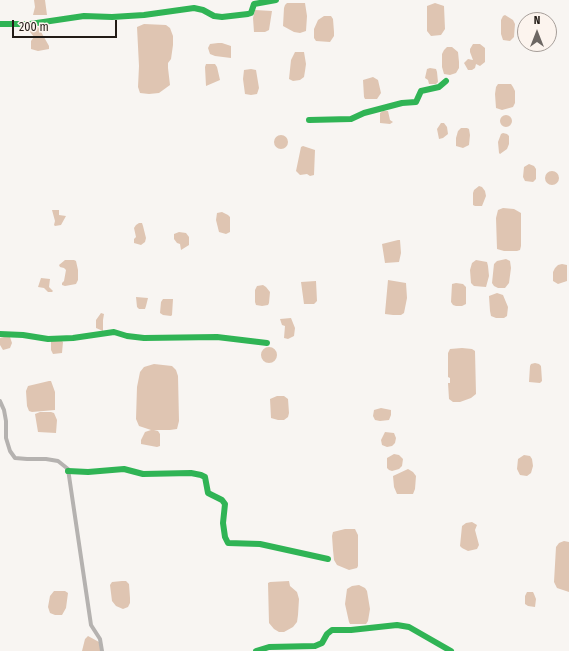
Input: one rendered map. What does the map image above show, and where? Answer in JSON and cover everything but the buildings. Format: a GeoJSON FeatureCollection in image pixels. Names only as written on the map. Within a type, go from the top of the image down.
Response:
{"type":"FeatureCollection","features":[{"type":"Feature","properties":{"kind":"street"},"geometry":{"type":"LineString","coordinates":[[0,24],[30,24],[84,16],[112,17],[144,15],[194,8],[203,10],[214,16],[222,17],[248,14],[251,13],[254,4],[276,0]]}},
{"type":"Feature","properties":{"kind":"street"},"geometry":{"type":"LineString","coordinates":[[309,120],[351,120],[364,114],[402,103],[416,102],[421,91],[439,87],[446,80]]}},
{"type":"Feature","properties":{"kind":"street"},"geometry":{"type":"LineString","coordinates":[[0,334],[23,335],[48,339],[74,338],[114,332],[127,336],[144,338],[217,337],[266,343]]}},
{"type":"Feature","properties":{"kind":"street"},"geometry":{"type":"LineString","coordinates":[[0,401],[4,410],[6,421],[6,438],[10,451],[15,458],[58,461],[68,469],[91,625],[100,639],[102,651]]}},
{"type":"Feature","properties":{"kind":"street"},"geometry":{"type":"LineString","coordinates":[[68,471],[88,472],[124,469],[143,474],[191,473],[201,476],[205,478],[208,493],[222,500],[225,504],[223,523],[225,537],[228,543],[260,544],[328,559]]}},
{"type":"Feature","properties":{"kind":"street"},"geometry":{"type":"LineString","coordinates":[[256,651],[270,647],[315,646],[322,643],[326,634],[343,629],[351,630],[397,625],[409,627],[451,651]]}},
{"type":"Feature","properties":{"kind":"shaded area"},"geometry":{"type":"Polygon","coordinates":[[[34,0],[45,0],[47,15],[33,15],[35,7],[34,0]]]}},
{"type":"Feature","properties":{"kind":"shaded area"},"geometry":{"type":"Polygon","coordinates":[[[287,3],[305,3],[307,16],[306,31],[300,33],[294,32],[283,26],[284,8],[287,3]]]}},
{"type":"Feature","properties":{"kind":"shaded area"},"geometry":{"type":"Polygon","coordinates":[[[435,3],[444,6],[445,29],[441,35],[431,36],[427,31],[427,6],[435,3]]]}},
{"type":"Feature","properties":{"kind":"shaded area"},"geometry":{"type":"Polygon","coordinates":[[[255,10],[272,11],[269,30],[265,32],[254,32],[253,18],[255,10]]]}},
{"type":"Feature","properties":{"kind":"shaded area"},"geometry":{"type":"Polygon","coordinates":[[[505,15],[513,20],[515,24],[514,37],[510,41],[503,40],[501,34],[501,20],[505,15]]]}},
{"type":"Feature","properties":{"kind":"shaded area"},"geometry":{"type":"Polygon","coordinates":[[[324,16],[331,16],[333,19],[334,36],[330,42],[316,41],[314,38],[314,29],[318,20],[324,16]]]}},
{"type":"Feature","properties":{"kind":"shaded area"},"geometry":{"type":"Polygon","coordinates":[[[144,24],[166,25],[170,28],[173,36],[171,59],[168,63],[170,85],[159,93],[140,93],[138,87],[139,66],[137,27],[144,24]]]}},
{"type":"Feature","properties":{"kind":"shaded area"},"geometry":{"type":"Polygon","coordinates":[[[33,27],[38,27],[49,46],[49,49],[38,51],[31,49],[31,41],[34,37],[30,32],[33,27]]]}},
{"type":"Feature","properties":{"kind":"shaded area"},"geometry":{"type":"Polygon","coordinates":[[[218,43],[231,46],[231,58],[210,54],[208,48],[210,44],[218,43]]]}},
{"type":"Feature","properties":{"kind":"shaded area"},"geometry":{"type":"Polygon","coordinates":[[[473,44],[480,44],[485,48],[485,62],[480,66],[476,64],[475,68],[468,70],[464,63],[468,59],[473,60],[470,49],[473,44]]]}},
{"type":"Feature","properties":{"kind":"shaded area"},"geometry":{"type":"Polygon","coordinates":[[[447,47],[452,47],[458,52],[459,68],[456,73],[450,75],[444,74],[442,67],[442,54],[447,47]]]}},
{"type":"Feature","properties":{"kind":"shaded area"},"geometry":{"type":"Polygon","coordinates":[[[295,52],[304,52],[306,64],[304,77],[300,80],[293,81],[289,79],[291,60],[295,52]]]}},
{"type":"Feature","properties":{"kind":"shaded area"},"geometry":{"type":"Polygon","coordinates":[[[206,64],[215,64],[220,80],[206,86],[205,67],[206,64]]]}},
{"type":"Feature","properties":{"kind":"shaded area"},"geometry":{"type":"Polygon","coordinates":[[[427,69],[436,69],[438,82],[436,84],[429,84],[428,80],[425,78],[427,69]]]}},
{"type":"Feature","properties":{"kind":"shaded area"},"geometry":{"type":"Polygon","coordinates":[[[244,70],[256,70],[259,88],[257,94],[251,95],[245,94],[243,79],[244,70]]]}},
{"type":"Feature","properties":{"kind":"shaded area"},"geometry":{"type":"Polygon","coordinates":[[[373,77],[378,80],[381,93],[377,99],[365,99],[363,80],[373,77]]]}},
{"type":"Feature","properties":{"kind":"shaded area"},"geometry":{"type":"Polygon","coordinates":[[[498,84],[511,84],[513,87],[515,91],[515,103],[513,107],[502,110],[496,108],[495,94],[498,84]]]}},
{"type":"Feature","properties":{"kind":"shaded area"},"geometry":{"type":"Polygon","coordinates":[[[383,111],[388,111],[390,120],[393,122],[390,124],[380,123],[380,113],[383,111]]]}},
{"type":"Feature","properties":{"kind":"shaded area"},"geometry":{"type":"Polygon","coordinates":[[[504,115],[508,115],[512,121],[508,127],[504,127],[500,123],[500,119],[504,115]]]}},
{"type":"Feature","properties":{"kind":"shaded area"},"geometry":{"type":"Polygon","coordinates":[[[441,123],[444,123],[447,127],[448,134],[439,139],[437,129],[441,123]]]}},
{"type":"Feature","properties":{"kind":"shaded area"},"geometry":{"type":"Polygon","coordinates":[[[461,128],[469,129],[470,135],[469,145],[463,148],[456,146],[456,138],[458,131],[461,128]]]}},
{"type":"Feature","properties":{"kind":"shaded area"},"geometry":{"type":"Polygon","coordinates":[[[503,133],[509,136],[509,144],[507,149],[500,154],[498,142],[501,134],[503,133]]]}},
{"type":"Feature","properties":{"kind":"shaded area"},"geometry":{"type":"Polygon","coordinates":[[[281,135],[286,137],[288,142],[286,147],[281,149],[276,147],[274,142],[276,137],[281,135]]]}},
{"type":"Feature","properties":{"kind":"shaded area"},"geometry":{"type":"Polygon","coordinates":[[[303,146],[315,150],[314,175],[300,175],[296,171],[301,147],[303,146]]]}},
{"type":"Feature","properties":{"kind":"shaded area"},"geometry":{"type":"Polygon","coordinates":[[[529,164],[534,166],[536,169],[536,179],[533,182],[525,181],[523,177],[524,167],[529,164]]]}},
{"type":"Feature","properties":{"kind":"shaded area"},"geometry":{"type":"Polygon","coordinates":[[[552,171],[557,173],[559,178],[557,183],[552,185],[547,183],[545,178],[547,173],[552,171]]]}},
{"type":"Feature","properties":{"kind":"shaded area"},"geometry":{"type":"Polygon","coordinates":[[[479,186],[485,191],[486,196],[482,206],[475,206],[473,205],[473,193],[479,186]]]}},
{"type":"Feature","properties":{"kind":"shaded area"},"geometry":{"type":"Polygon","coordinates":[[[503,208],[514,209],[521,213],[520,250],[504,251],[497,249],[496,218],[498,210],[503,208]]]}},
{"type":"Feature","properties":{"kind":"shaded area"},"geometry":{"type":"Polygon","coordinates":[[[52,210],[59,210],[59,215],[66,216],[61,225],[54,225],[55,221],[52,210]]]}},
{"type":"Feature","properties":{"kind":"shaded area"},"geometry":{"type":"Polygon","coordinates":[[[222,212],[230,217],[230,232],[226,234],[219,232],[216,220],[217,213],[222,212]]]}},
{"type":"Feature","properties":{"kind":"shaded area"},"geometry":{"type":"Polygon","coordinates":[[[139,223],[142,223],[146,238],[145,242],[141,245],[134,243],[134,239],[136,237],[134,228],[139,223]]]}},
{"type":"Feature","properties":{"kind":"shaded area"},"geometry":{"type":"Polygon","coordinates":[[[179,232],[186,233],[189,237],[189,245],[181,250],[180,244],[174,239],[174,234],[179,232]]]}},
{"type":"Feature","properties":{"kind":"shaded area"},"geometry":{"type":"Polygon","coordinates":[[[400,240],[401,253],[399,262],[385,263],[382,244],[400,240]]]}},
{"type":"Feature","properties":{"kind":"shaded area"},"geometry":{"type":"Polygon","coordinates":[[[506,259],[510,261],[511,268],[509,283],[505,288],[498,288],[492,283],[494,264],[497,261],[506,259]]]}},
{"type":"Feature","properties":{"kind":"shaded area"},"geometry":{"type":"Polygon","coordinates":[[[65,260],[76,261],[78,280],[76,284],[65,286],[62,285],[66,270],[59,265],[65,260]]]}},
{"type":"Feature","properties":{"kind":"shaded area"},"geometry":{"type":"Polygon","coordinates":[[[476,260],[487,262],[489,276],[486,287],[474,286],[471,283],[470,270],[472,263],[476,260]]]}},
{"type":"Feature","properties":{"kind":"shaded area"},"geometry":{"type":"Polygon","coordinates":[[[558,265],[567,265],[567,281],[558,284],[553,281],[553,272],[558,265]]]}},
{"type":"Feature","properties":{"kind":"shaded area"},"geometry":{"type":"Polygon","coordinates":[[[41,278],[50,279],[49,287],[53,291],[52,292],[48,292],[44,288],[38,287],[41,278]]]}},
{"type":"Feature","properties":{"kind":"shaded area"},"geometry":{"type":"Polygon","coordinates":[[[388,280],[406,283],[407,298],[404,313],[401,315],[385,314],[388,280]]]}},
{"type":"Feature","properties":{"kind":"shaded area"},"geometry":{"type":"Polygon","coordinates":[[[316,281],[317,301],[314,304],[304,304],[301,282],[316,281]]]}},
{"type":"Feature","properties":{"kind":"shaded area"},"geometry":{"type":"Polygon","coordinates":[[[452,284],[463,284],[466,287],[466,304],[462,306],[453,305],[451,302],[452,284]]]}},
{"type":"Feature","properties":{"kind":"shaded area"},"geometry":{"type":"Polygon","coordinates":[[[263,285],[270,292],[269,303],[268,305],[262,306],[256,305],[255,290],[257,286],[263,285]]]}},
{"type":"Feature","properties":{"kind":"shaded area"},"geometry":{"type":"Polygon","coordinates":[[[497,293],[503,295],[508,307],[507,316],[504,318],[496,318],[491,316],[489,296],[497,293]]]}},
{"type":"Feature","properties":{"kind":"shaded area"},"geometry":{"type":"Polygon","coordinates":[[[136,297],[148,298],[145,309],[139,309],[137,307],[136,297]]]}},
{"type":"Feature","properties":{"kind":"shaded area"},"geometry":{"type":"Polygon","coordinates":[[[163,299],[173,299],[171,316],[160,313],[161,302],[163,299]]]}},
{"type":"Feature","properties":{"kind":"shaded area"},"geometry":{"type":"Polygon","coordinates":[[[101,313],[104,314],[103,331],[96,328],[96,320],[101,313]]]}},
{"type":"Feature","properties":{"kind":"shaded area"},"geometry":{"type":"Polygon","coordinates":[[[291,318],[295,328],[294,336],[288,339],[284,338],[285,326],[282,325],[280,319],[291,318]]]}},
{"type":"Feature","properties":{"kind":"shaded area"},"geometry":{"type":"Polygon","coordinates":[[[10,337],[12,343],[10,348],[3,350],[0,345],[0,338],[10,337]]]}},
{"type":"Feature","properties":{"kind":"shaded area"},"geometry":{"type":"Polygon","coordinates":[[[51,340],[61,340],[63,342],[62,353],[53,354],[51,350],[51,340]]]}},
{"type":"Feature","properties":{"kind":"shaded area"},"geometry":{"type":"Polygon","coordinates":[[[266,347],[272,347],[277,352],[275,361],[272,363],[266,363],[261,358],[261,352],[266,347]]]}},
{"type":"Feature","properties":{"kind":"shaded area"},"geometry":{"type":"Polygon","coordinates":[[[450,349],[472,349],[475,351],[476,394],[471,398],[460,402],[453,402],[449,399],[448,383],[450,383],[450,378],[448,377],[448,353],[450,349]]]}},
{"type":"Feature","properties":{"kind":"shaded area"},"geometry":{"type":"Polygon","coordinates":[[[535,363],[541,366],[542,381],[540,383],[529,382],[530,366],[531,364],[535,363]]]}},
{"type":"Feature","properties":{"kind":"shaded area"},"geometry":{"type":"Polygon","coordinates":[[[154,364],[172,366],[176,370],[178,376],[179,421],[177,429],[154,430],[158,431],[160,434],[160,446],[157,447],[141,444],[141,440],[145,432],[151,430],[139,426],[136,419],[137,387],[140,372],[144,367],[154,364]]]}},
{"type":"Feature","properties":{"kind":"shaded area"},"geometry":{"type":"Polygon","coordinates":[[[51,381],[55,392],[55,410],[29,411],[27,406],[26,391],[28,386],[51,381]]]}},
{"type":"Feature","properties":{"kind":"shaded area"},"geometry":{"type":"Polygon","coordinates":[[[277,396],[284,396],[288,399],[289,413],[288,417],[284,420],[271,418],[270,399],[277,396]]]}},
{"type":"Feature","properties":{"kind":"shaded area"},"geometry":{"type":"Polygon","coordinates":[[[381,408],[391,410],[389,420],[375,420],[373,416],[374,410],[381,408]]]}},
{"type":"Feature","properties":{"kind":"shaded area"},"geometry":{"type":"Polygon","coordinates":[[[40,412],[54,413],[57,420],[56,433],[38,432],[35,414],[40,412]]]}},
{"type":"Feature","properties":{"kind":"shaded area"},"geometry":{"type":"Polygon","coordinates":[[[385,432],[394,433],[396,438],[395,443],[392,446],[387,447],[382,445],[381,440],[385,432]]]}},
{"type":"Feature","properties":{"kind":"shaded area"},"geometry":{"type":"Polygon","coordinates":[[[394,454],[399,455],[403,459],[402,466],[399,469],[392,471],[387,468],[387,458],[394,454]]]}},
{"type":"Feature","properties":{"kind":"shaded area"},"geometry":{"type":"Polygon","coordinates":[[[524,455],[530,456],[533,466],[531,473],[527,476],[520,475],[517,469],[518,459],[524,455]]]}},
{"type":"Feature","properties":{"kind":"shaded area"},"geometry":{"type":"Polygon","coordinates":[[[408,469],[416,476],[413,494],[397,494],[394,487],[393,476],[408,469]]]}},
{"type":"Feature","properties":{"kind":"shaded area"},"geometry":{"type":"Polygon","coordinates":[[[472,522],[477,525],[475,530],[479,545],[477,549],[468,551],[460,546],[462,526],[466,523],[472,522]]]}},
{"type":"Feature","properties":{"kind":"shaded area"},"geometry":{"type":"Polygon","coordinates":[[[345,529],[355,529],[358,535],[358,566],[357,568],[349,570],[337,565],[334,560],[333,550],[333,532],[345,529]]]}},
{"type":"Feature","properties":{"kind":"shaded area"},"geometry":{"type":"Polygon","coordinates":[[[564,541],[569,542],[569,592],[557,588],[554,582],[556,547],[559,543],[564,541]]]}},
{"type":"Feature","properties":{"kind":"shaded area"},"geometry":{"type":"Polygon","coordinates":[[[126,581],[129,584],[130,603],[128,607],[123,609],[116,606],[112,601],[110,585],[112,582],[126,581]]]}},
{"type":"Feature","properties":{"kind":"shaded area"},"geometry":{"type":"Polygon","coordinates":[[[289,581],[290,586],[297,592],[299,599],[297,622],[293,627],[284,632],[279,632],[269,623],[268,583],[289,581]]]}},
{"type":"Feature","properties":{"kind":"shaded area"},"geometry":{"type":"Polygon","coordinates":[[[359,585],[367,591],[370,609],[368,621],[366,624],[350,624],[345,604],[347,589],[352,586],[359,585]]]}},
{"type":"Feature","properties":{"kind":"shaded area"},"geometry":{"type":"Polygon","coordinates":[[[54,591],[65,591],[68,593],[66,608],[62,615],[50,613],[48,607],[50,596],[54,591]]]}},
{"type":"Feature","properties":{"kind":"shaded area"},"geometry":{"type":"Polygon","coordinates":[[[527,592],[533,592],[536,599],[535,607],[525,604],[525,596],[527,592]]]}},
{"type":"Feature","properties":{"kind":"shaded area"},"geometry":{"type":"Polygon","coordinates":[[[88,636],[99,642],[101,651],[82,651],[85,639],[88,636]]]}},
{"type":"Feature","properties":{"kind":"traffic: fast"},"geometry":{"type":"LineString","coordinates":[[0,24],[30,24],[84,16],[112,17],[144,15],[194,8],[203,10],[214,16],[222,17],[248,14],[251,13],[254,4],[276,0]]}},
{"type":"Feature","properties":{"kind":"traffic: fast"},"geometry":{"type":"LineString","coordinates":[[309,120],[351,119],[364,113],[402,103],[416,102],[421,91],[439,87],[446,81]]}},
{"type":"Feature","properties":{"kind":"traffic: fast"},"geometry":{"type":"LineString","coordinates":[[0,334],[23,335],[48,339],[73,338],[114,332],[127,336],[144,338],[217,337],[267,343]]}},
{"type":"Feature","properties":{"kind":"traffic: fast"},"geometry":{"type":"LineString","coordinates":[[68,471],[88,472],[124,469],[143,474],[191,473],[201,475],[205,477],[208,493],[222,500],[225,504],[223,523],[225,537],[228,543],[260,544],[328,559]]}},
{"type":"Feature","properties":{"kind":"traffic: fast"},"geometry":{"type":"LineString","coordinates":[[256,651],[269,647],[315,646],[322,643],[327,634],[332,630],[351,630],[397,625],[409,627],[451,651]]}}]}
